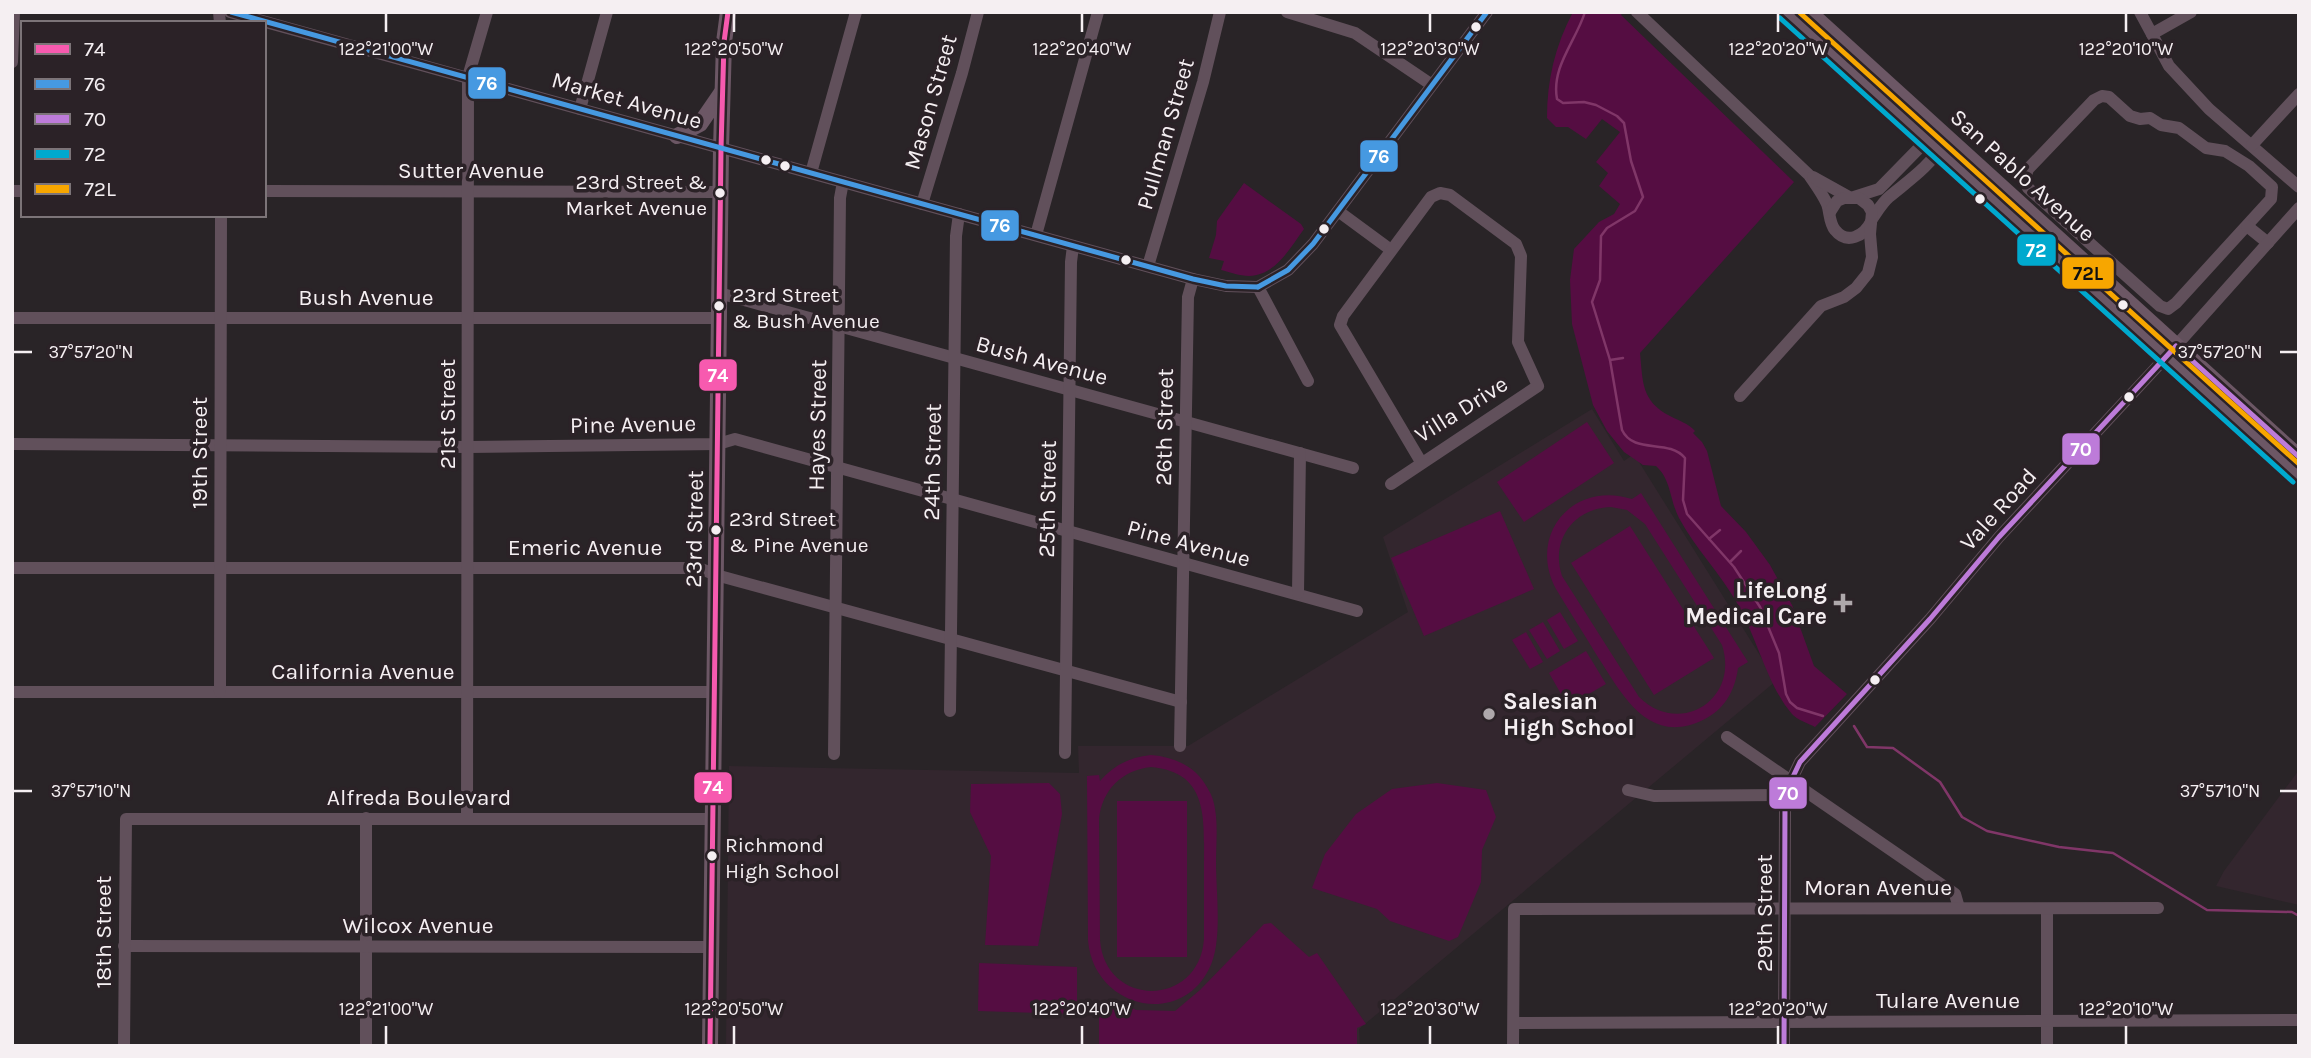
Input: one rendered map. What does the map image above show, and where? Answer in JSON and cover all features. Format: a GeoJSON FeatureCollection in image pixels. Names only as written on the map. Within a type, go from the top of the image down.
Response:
{"type":"FeatureCollection","features":[{"type":"Feature","properties":{"kind":"main road","name":"23rd Street"},"geometry":{"type":"LineString","coordinates":[[710,1046],[721,149],[728,12]]}},
{"type":"Feature","properties":{"kind":"main road","name":"San Pablo Avenue"},"geometry":{"type":"LineString","coordinates":[[1786,12],[1933,146],[2171,351],[2299,457]]}},
{"type":"Feature","properties":{"kind":"main road","name":"San Pablo Avenue"},"geometry":{"type":"LineString","coordinates":[[1809,12],[1946,136],[2299,476]]}},
{"type":"Feature","properties":{"kind":"main road"},"geometry":{"type":"LineString","coordinates":[[677,136],[700,124],[722,92]]}},
{"type":"Feature","properties":{"kind":"street"},"geometry":{"type":"LineString","coordinates":[[12,64],[14,12]]}},
{"type":"Feature","properties":{"kind":"street","name":"Market Avenue"},"geometry":{"type":"LineString","coordinates":[[230,12],[251,15],[721,149],[1193,279],[1226,286],[1258,287]]}},
{"type":"Feature","properties":{"kind":"street","name":"21st Street"},"geometry":{"type":"LineString","coordinates":[[467,818],[468,77],[487,12]]}},
{"type":"Feature","properties":{"kind":"street"},"geometry":{"type":"LineString","coordinates":[[580,109],[607,12]]}},
{"type":"Feature","properties":{"kind":"street"},"geometry":{"type":"LineString","coordinates":[[811,173],[856,12]]}},
{"type":"Feature","properties":{"kind":"street","name":"Mason Street"},"geometry":{"type":"LineString","coordinates":[[922,204],[978,12]]}},
{"type":"Feature","properties":{"kind":"street"},"geometry":{"type":"LineString","coordinates":[[1036,235],[1098,12]]}},
{"type":"Feature","properties":{"kind":"street","name":"Pullman Street"},"geometry":{"type":"LineString","coordinates":[[1148,266],[1203,82],[1220,12]]}},
{"type":"Feature","properties":{"kind":"street"},"geometry":{"type":"LineString","coordinates":[[1287,12],[1336,19],[1432,85]]}},
{"type":"Feature","properties":{"kind":"street"},"geometry":{"type":"LineString","coordinates":[[1308,380],[1258,287],[1288,270],[1313,244],[1487,12]]}},
{"type":"Feature","properties":{"kind":"street"},"geometry":{"type":"LineString","coordinates":[[1637,12],[1809,175],[1868,205],[1872,221],[1872,257],[1868,273],[1856,288],[1844,297],[1821,306],[1740,396]]}},
{"type":"Feature","properties":{"kind":"street"},"geometry":{"type":"LineString","coordinates":[[2140,12],[2169,66],[2209,109],[2299,187]]}},
{"type":"Feature","properties":{"kind":"street"},"geometry":{"type":"LineString","coordinates":[[2152,34],[2191,12]]}},
{"type":"Feature","properties":{"kind":"street"},"geometry":{"type":"LineString","coordinates":[[2252,145],[2299,94]]}},
{"type":"Feature","properties":{"kind":"street"},"geometry":{"type":"LineString","coordinates":[[2102,96],[2109,97],[2130,116],[2150,118],[2161,125],[2179,128],[2206,148],[2225,150],[2249,166],[2272,187],[2271,199],[2247,226],[2168,309],[2160,306],[2028,188],[2025,178],[2028,169],[2094,100],[2102,96]]}},
{"type":"Feature","properties":{"kind":"street"},"geometry":{"type":"LineString","coordinates":[[1830,212],[1837,201],[1880,189],[1946,136]]}},
{"type":"Feature","properties":{"kind":"street"},"geometry":{"type":"LineString","coordinates":[[1848,237],[1862,234],[1884,202],[1906,184],[1933,146]]}},
{"type":"Feature","properties":{"kind":"street"},"geometry":{"type":"LineString","coordinates":[[1809,175],[1830,212],[1836,232],[1861,246],[1868,273]]}},
{"type":"Feature","properties":{"kind":"street","name":"Hayes Street"},"geometry":{"type":"LineString","coordinates":[[834,754],[840,198],[843,181]]}},
{"type":"Feature","properties":{"kind":"street","name":"Sutter Avenue"},"geometry":{"type":"LineString","coordinates":[[266,191],[721,191]]}},
{"type":"Feature","properties":{"kind":"street","name":"Villa Drive"},"geometry":{"type":"LineString","coordinates":[[1440,193],[1450,195],[1516,244],[1521,256],[1518,342],[1538,386],[1421,462],[1340,325],[1343,316],[1391,250],[1431,197],[1440,193]]}},
{"type":"Feature","properties":{"kind":"street","name":"Vale Road"},"geometry":{"type":"LineString","coordinates":[[1791,781],[1800,762],[1930,619],[1999,537],[2299,208]]}},
{"type":"Feature","properties":{"kind":"street"},"geometry":{"type":"LineString","coordinates":[[1338,211],[1391,250]]}},
{"type":"Feature","properties":{"kind":"street","name":"24th Street"},"geometry":{"type":"LineString","coordinates":[[950,711],[956,236],[959,214]]}},
{"type":"Feature","properties":{"kind":"street","name":"19th Street"},"geometry":{"type":"LineString","coordinates":[[220,692],[221,217]]}},
{"type":"Feature","properties":{"kind":"street"},"geometry":{"type":"LineString","coordinates":[[2247,226],[2268,243]]}},
{"type":"Feature","properties":{"kind":"street","name":"25th Street"},"geometry":{"type":"LineString","coordinates":[[1065,753],[1073,246]]}},
{"type":"Feature","properties":{"kind":"street","name":"26th Street"},"geometry":{"type":"LineString","coordinates":[[1180,746],[1188,297],[1193,279]]}},
{"type":"Feature","properties":{"kind":"street","name":"Bush Avenue"},"geometry":{"type":"LineString","coordinates":[[719,293],[1353,468]]}},
{"type":"Feature","properties":{"kind":"street","name":"Bush Avenue"},"geometry":{"type":"LineString","coordinates":[[12,318],[719,318]]}},
{"type":"Feature","properties":{"kind":"street","name":"Pine Avenue"},"geometry":{"type":"LineString","coordinates":[[12,444],[468,447],[718,444],[735,439],[1357,611]]}},
{"type":"Feature","properties":{"kind":"street"},"geometry":{"type":"LineString","coordinates":[[1298,593],[1300,453]]}},
{"type":"Feature","properties":{"kind":"street"},"geometry":{"type":"LineString","coordinates":[[1391,484],[1421,462]]}},
{"type":"Feature","properties":{"kind":"street","name":"Emeric Avenue"},"geometry":{"type":"LineString","coordinates":[[12,568],[699,568],[716,575],[1181,702]]}},
{"type":"Feature","properties":{"kind":"street","name":"California Avenue"},"geometry":{"type":"LineString","coordinates":[[12,692],[715,692]]}},
{"type":"Feature","properties":{"kind":"street"},"geometry":{"type":"LineString","coordinates":[[1727,737],[1955,894],[1959,908]]}},
{"type":"Feature","properties":{"kind":"street","name":"29th Street"},"geometry":{"type":"LineString","coordinates":[[1784,1046],[1785,806],[1791,781]]}},
{"type":"Feature","properties":{"kind":"street"},"geometry":{"type":"LineString","coordinates":[[1628,790],[1654,796],[1788,795]]}},
{"type":"Feature","properties":{"kind":"street"},"geometry":{"type":"LineString","coordinates":[[366,818],[366,1046]]}},
{"type":"Feature","properties":{"kind":"street","name":"Alfreda Boulevard"},"geometry":{"type":"LineString","coordinates":[[126,819],[713,819]]}},
{"type":"Feature","properties":{"kind":"street","name":"18th Street"},"geometry":{"type":"LineString","coordinates":[[124,1046],[126,819]]}},
{"type":"Feature","properties":{"kind":"street","name":"Moran Avenue"},"geometry":{"type":"LineString","coordinates":[[1514,1023],[1514,909],[2158,908]]}},
{"type":"Feature","properties":{"kind":"street"},"geometry":{"type":"LineString","coordinates":[[2047,909],[2047,1046]]}},
{"type":"Feature","properties":{"kind":"street","name":"Wilcox Avenue"},"geometry":{"type":"LineString","coordinates":[[124,946],[711,947]]}},
{"type":"Feature","properties":{"kind":"street","name":"Tulare Avenue"},"geometry":{"type":"LineString","coordinates":[[1514,1023],[2299,1020]]}},
{"type":"Feature","properties":{"kind":"street"},"geometry":{"type":"LineString","coordinates":[[1513,1046],[1514,1023]]}},
{"type":"Feature","properties":{"kind":"shaded area"},"geometry":{"type":"Polygon","coordinates":[[[1573,12],[1623,12],[1621,15],[1794,182],[1640,353],[1643,382],[1649,397],[1661,410],[1695,431],[1693,433],[1707,451],[1721,506],[1746,532],[1770,565],[1792,605],[1814,666],[1847,694],[1815,727],[1794,716],[1776,690],[1737,603],[1679,518],[1661,471],[1656,466],[1643,465],[1624,452],[1607,431],[1593,405],[1572,324],[1570,280],[1574,249],[1599,222],[1614,214],[1620,204],[1599,186],[1608,173],[1596,162],[1620,132],[1602,119],[1586,139],[1568,127],[1556,127],[1547,118],[1553,64],[1573,12]]]}},
{"type":"Feature","properties":{"kind":"shaded area"},"geometry":{"type":"Polygon","coordinates":[[[1244,183],[1301,224],[1304,229],[1275,266],[1249,276],[1221,270],[1224,261],[1209,258],[1217,221],[1244,183]]]}},
{"type":"Feature","properties":{"kind":"shaded area"},"geometry":{"type":"Polygon","coordinates":[[[1592,409],[1624,461],[1634,454],[1776,681],[1359,1029],[1360,1046],[726,1046],[729,766],[1079,773],[1078,746],[1188,746],[1408,612],[1383,537],[1592,409]]]}},
{"type":"Feature","properties":{"kind":"shaded area"},"geometry":{"type":"Polygon","coordinates":[[[1587,422],[1614,463],[1524,522],[1497,482],[1587,422]]]}},
{"type":"Feature","properties":{"kind":"shaded area"},"geometry":{"type":"Polygon","coordinates":[[[1641,493],[1748,662],[1738,668],[1731,692],[1717,711],[1703,720],[1683,726],[1666,726],[1651,721],[1626,699],[1556,589],[1549,569],[1547,549],[1552,532],[1561,517],[1574,505],[1591,497],[1611,495],[1632,499],[1641,493]],[[1611,507],[1598,509],[1586,513],[1568,528],[1559,550],[1562,576],[1639,697],[1655,709],[1688,713],[1702,707],[1714,696],[1722,682],[1725,665],[1722,645],[1645,524],[1627,510],[1611,507]]]}},
{"type":"Feature","properties":{"kind":"shaded area"},"geometry":{"type":"Polygon","coordinates":[[[1500,511],[1534,589],[1424,636],[1391,558],[1500,511]]]}},
{"type":"Feature","properties":{"kind":"shaded area"},"geometry":{"type":"Polygon","coordinates":[[[1630,526],[1714,658],[1654,695],[1571,563],[1630,526]]]}},
{"type":"Feature","properties":{"kind":"shaded area"},"geometry":{"type":"Polygon","coordinates":[[[1560,612],[1578,641],[1564,649],[1547,620],[1560,612]]]}},
{"type":"Feature","properties":{"kind":"shaded area"},"geometry":{"type":"Polygon","coordinates":[[[1543,622],[1560,651],[1547,659],[1529,630],[1543,622]]]}},
{"type":"Feature","properties":{"kind":"shaded area"},"geometry":{"type":"Polygon","coordinates":[[[1526,632],[1543,662],[1530,669],[1512,640],[1526,632]]]}},
{"type":"Feature","properties":{"kind":"shaded area"},"geometry":{"type":"Polygon","coordinates":[[[1586,651],[1606,684],[1568,706],[1549,673],[1586,651]]]}},
{"type":"Feature","properties":{"kind":"shaded area"},"geometry":{"type":"Polygon","coordinates":[[[1143,756],[1160,756],[1184,764],[1203,781],[1215,806],[1218,917],[1213,958],[1209,969],[1195,988],[1178,999],[1159,1004],[1139,1002],[1121,994],[1105,981],[1093,963],[1088,940],[1087,776],[1099,775],[1100,781],[1117,766],[1143,756]],[[1151,767],[1123,777],[1115,783],[1104,799],[1099,819],[1100,940],[1106,962],[1118,978],[1134,988],[1152,991],[1170,988],[1186,978],[1198,962],[1204,939],[1203,815],[1193,788],[1184,778],[1170,771],[1151,767]]]}},
{"type":"Feature","properties":{"kind":"shaded area"},"geometry":{"type":"Polygon","coordinates":[[[2299,770],[2299,905],[2216,886],[2224,871],[2299,770]]]}},
{"type":"Feature","properties":{"kind":"shaded area"},"geometry":{"type":"Polygon","coordinates":[[[1049,783],[1060,794],[1062,814],[1038,946],[985,945],[991,856],[970,812],[971,784],[1049,783]]]}},
{"type":"Feature","properties":{"kind":"shaded area"},"geometry":{"type":"Polygon","coordinates":[[[1437,783],[1486,790],[1496,817],[1482,850],[1481,882],[1458,937],[1449,941],[1390,921],[1377,909],[1312,888],[1325,854],[1356,814],[1392,789],[1437,783]]]}},
{"type":"Feature","properties":{"kind":"shaded area"},"geometry":{"type":"Polygon","coordinates":[[[1117,801],[1187,801],[1187,957],[1117,957],[1117,801]]]}},
{"type":"Feature","properties":{"kind":"shaded area"},"geometry":{"type":"Polygon","coordinates":[[[1271,923],[1309,957],[1317,953],[1366,1024],[1357,1028],[1357,1046],[1099,1046],[1099,1009],[1113,999],[1136,1010],[1175,1011],[1200,990],[1264,924],[1271,923]]]}},
{"type":"Feature","properties":{"kind":"shaded area"},"geometry":{"type":"Polygon","coordinates":[[[979,963],[1077,967],[1077,1014],[978,1011],[979,963]]]}},
{"type":"Feature","properties":{"kind":"waterway"},"geometry":{"type":"LineString","coordinates":[[1585,12],[1561,65],[1556,87],[1557,99],[1563,103],[1584,102],[1596,105],[1617,116],[1624,123],[1631,161],[1643,197],[1635,211],[1607,228],[1601,236],[1600,280],[1592,302],[1610,360],[1622,430],[1627,438],[1635,442],[1670,449],[1685,458],[1683,500],[1687,514],[1734,567],[1760,607],[1779,653],[1786,694],[1790,702],[1797,708],[1823,716]]}},
{"type":"Feature","properties":{"kind":"waterway"},"geometry":{"type":"LineString","coordinates":[[1610,360],[1623,358]]}},
{"type":"Feature","properties":{"kind":"waterway"},"geometry":{"type":"LineString","coordinates":[[1709,539],[1720,530]]}},
{"type":"Feature","properties":{"kind":"waterway"},"geometry":{"type":"LineString","coordinates":[[1731,561],[1741,551]]}},
{"type":"Feature","properties":{"kind":"waterway"},"geometry":{"type":"LineString","coordinates":[[1854,726],[1867,747],[1893,748],[1940,782],[1962,817],[1987,831],[2059,847],[2113,853],[2207,910],[2292,912],[2299,916]]}},
{"type":"Feature","properties":{"kind":"transit line","name":"76"},"geometry":{"type":"LineString","coordinates":[[231,12],[263,21]]}},
{"type":"Feature","properties":{"kind":"transit line","name":"74"},"geometry":{"type":"LineString","coordinates":[[710,1046],[721,149],[724,42],[728,12]]}},
{"type":"Feature","properties":{"kind":"transit line","name":"76"},"geometry":{"type":"LineString","coordinates":[[1258,287],[1288,270],[1313,244],[1487,12]]}},
{"type":"Feature","properties":{"kind":"transit line","name":"72L"},"geometry":{"type":"LineString","coordinates":[[1799,12],[2299,464]]}},
{"type":"Feature","properties":{"kind":"transit line","name":"72"},"geometry":{"type":"LineString","coordinates":[[1780,18],[2293,482]]}},
{"type":"Feature","properties":{"kind":"transit line","name":"76"},"geometry":{"type":"LineString","coordinates":[[266,22],[1193,279],[1226,286],[1258,287]]}},
{"type":"Feature","properties":{"kind":"transit line","name":"70"},"geometry":{"type":"LineString","coordinates":[[1784,1046],[1785,806],[1791,781],[1800,762],[1930,619],[1999,537],[2176,346],[2299,457]]}},
{"type":"Feature","properties":{"kind":"place","name":"23rd Street & Market Avenue"},"geometry":{"type":"Point","coordinates":[720,193]}},
{"type":"Feature","properties":{"kind":"place","name":"23rd Street & Bush Avenue"},"geometry":{"type":"Point","coordinates":[719,306]}},
{"type":"Feature","properties":{"kind":"place","name":"23rd Street & Pine Avenue"},"geometry":{"type":"Point","coordinates":[716,530]}},
{"type":"Feature","properties":{"kind":"place","name":"LifeLong Medical Care"},"geometry":{"type":"Point","coordinates":[1843,603]}},
{"type":"Feature","properties":{"kind":"place","name":"Salesian High School"},"geometry":{"type":"Point","coordinates":[1489,714]}},
{"type":"Feature","properties":{"kind":"place","name":"Richmond High School"},"geometry":{"type":"Point","coordinates":[712,856]}}]}
